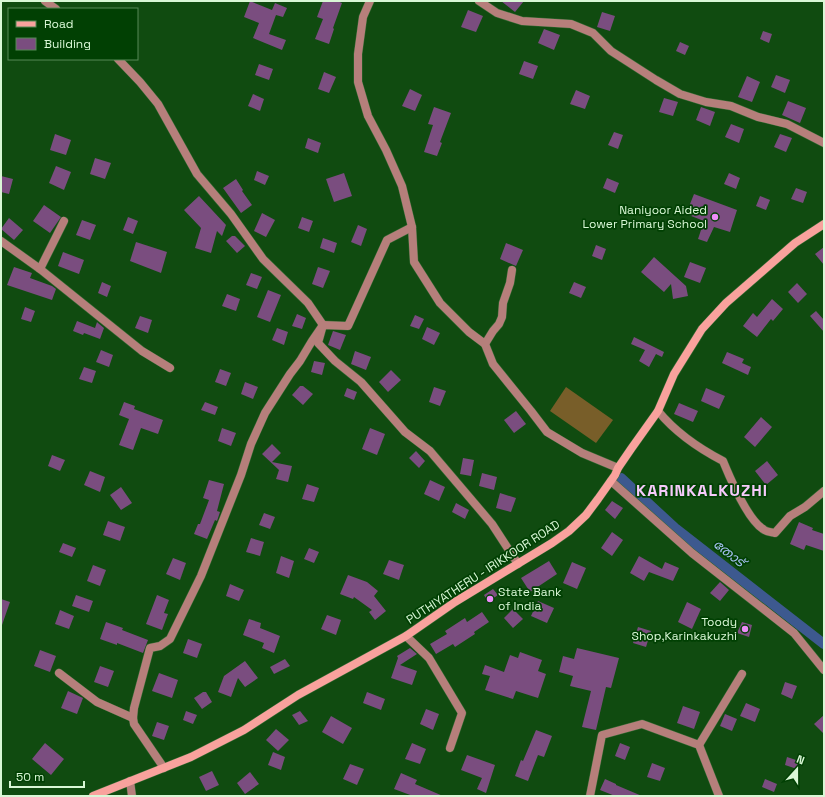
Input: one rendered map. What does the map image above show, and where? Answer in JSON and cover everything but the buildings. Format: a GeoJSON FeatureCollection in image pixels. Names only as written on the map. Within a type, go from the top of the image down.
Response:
{"type":"FeatureCollection","features":[{"type":"Feature","properties":{"kind":"main road","name":"PUTHIYATHERU - IRIKKOOR ROAD"},"geometry":{"type":"LineString","coordinates":[[93,796],[191,757],[244,730],[298,695],[406,636],[455,602],[569,531],[586,515],[611,481],[618,468],[658,411],[674,374],[702,330],[726,303],[795,243],[824,224]]}},
{"type":"Feature","properties":{"kind":"street"},"geometry":{"type":"LineString","coordinates":[[44,1],[54,8]]}},
{"type":"Feature","properties":{"kind":"street"},"geometry":{"type":"LineString","coordinates":[[370,1],[363,17],[358,54],[358,82],[368,116],[386,150],[402,186],[412,227],[414,262],[440,303],[469,332],[485,344],[493,364],[547,432],[582,453],[618,468]]}},
{"type":"Feature","properties":{"kind":"street"},"geometry":{"type":"LineString","coordinates":[[479,1],[498,13],[522,20],[571,24],[593,33],[611,51],[680,94],[706,102],[731,106],[758,117],[787,124],[824,143]]}},
{"type":"Feature","properties":{"kind":"street"},"geometry":{"type":"LineString","coordinates":[[119,60],[158,104],[197,174],[231,214],[263,259],[308,303],[322,325],[318,343],[335,361],[362,382],[405,432],[430,451],[492,524],[518,564]]}},
{"type":"Feature","properties":{"kind":"street"},"geometry":{"type":"LineString","coordinates":[[40,269],[64,221]]}},
{"type":"Feature","properties":{"kind":"street"},"geometry":{"type":"LineString","coordinates":[[322,325],[348,326],[387,240],[412,227]]}},
{"type":"Feature","properties":{"kind":"street"},"geometry":{"type":"LineString","coordinates":[[1,241],[40,269],[142,351],[170,368]]}},
{"type":"Feature","properties":{"kind":"street"},"geometry":{"type":"LineString","coordinates":[[485,344],[502,317],[512,270]]}},
{"type":"Feature","properties":{"kind":"street"},"geometry":{"type":"LineString","coordinates":[[164,768],[134,724],[133,718],[134,708],[150,648],[160,646],[170,638],[201,576],[241,475],[250,444],[265,413],[322,325]]}},
{"type":"Feature","properties":{"kind":"street"},"geometry":{"type":"LineString","coordinates":[[658,411],[681,435],[707,453],[723,461],[728,475],[743,504],[756,524],[764,530],[775,533],[790,516],[805,507],[824,491]]}},
{"type":"Feature","properties":{"kind":"street"},"geometry":{"type":"LineString","coordinates":[[611,481],[692,553],[794,633],[824,670]]}},
{"type":"Feature","properties":{"kind":"street"},"geometry":{"type":"LineString","coordinates":[[406,636],[429,658],[462,713],[450,748]]}},
{"type":"Feature","properties":{"kind":"street"},"geometry":{"type":"LineString","coordinates":[[59,673],[97,702],[133,718]]}},
{"type":"Feature","properties":{"kind":"street"},"geometry":{"type":"LineString","coordinates":[[699,745],[742,674]]}},
{"type":"Feature","properties":{"kind":"street"},"geometry":{"type":"LineString","coordinates":[[590,796],[602,735],[642,724],[699,745],[719,796]]}},
{"type":"Feature","properties":{"kind":"street"},"geometry":{"type":"LineString","coordinates":[[130,782],[132,796]]}},
{"type":"Feature","properties":{"kind":"shaded area"},"geometry":{"type":"Polygon","coordinates":[[[566,387],[613,420],[596,443],[550,411],[566,387]]]}},
{"type":"Feature","properties":{"kind":"waterway","name":"തോട്"},"geometry":{"type":"LineString","coordinates":[[621,478],[675,528],[824,644]]}},
{"type":"Feature","properties":{"kind":"place","name":"Naniyoor Aided Lower Primary School"},"geometry":{"type":"Point","coordinates":[715,217]}},
{"type":"Feature","properties":{"kind":"place","name":"State Bank of India"},"geometry":{"type":"Point","coordinates":[490,599]}},
{"type":"Feature","properties":{"kind":"place","name":"Toody Shop,Karinkakuzhi"},"geometry":{"type":"Point","coordinates":[745,629]}},
{"type":"Feature","properties":{"kind":"district","name":"KARINKALKUZHI"},"geometry":{"type":"Point","coordinates":[702,490]}}]}
